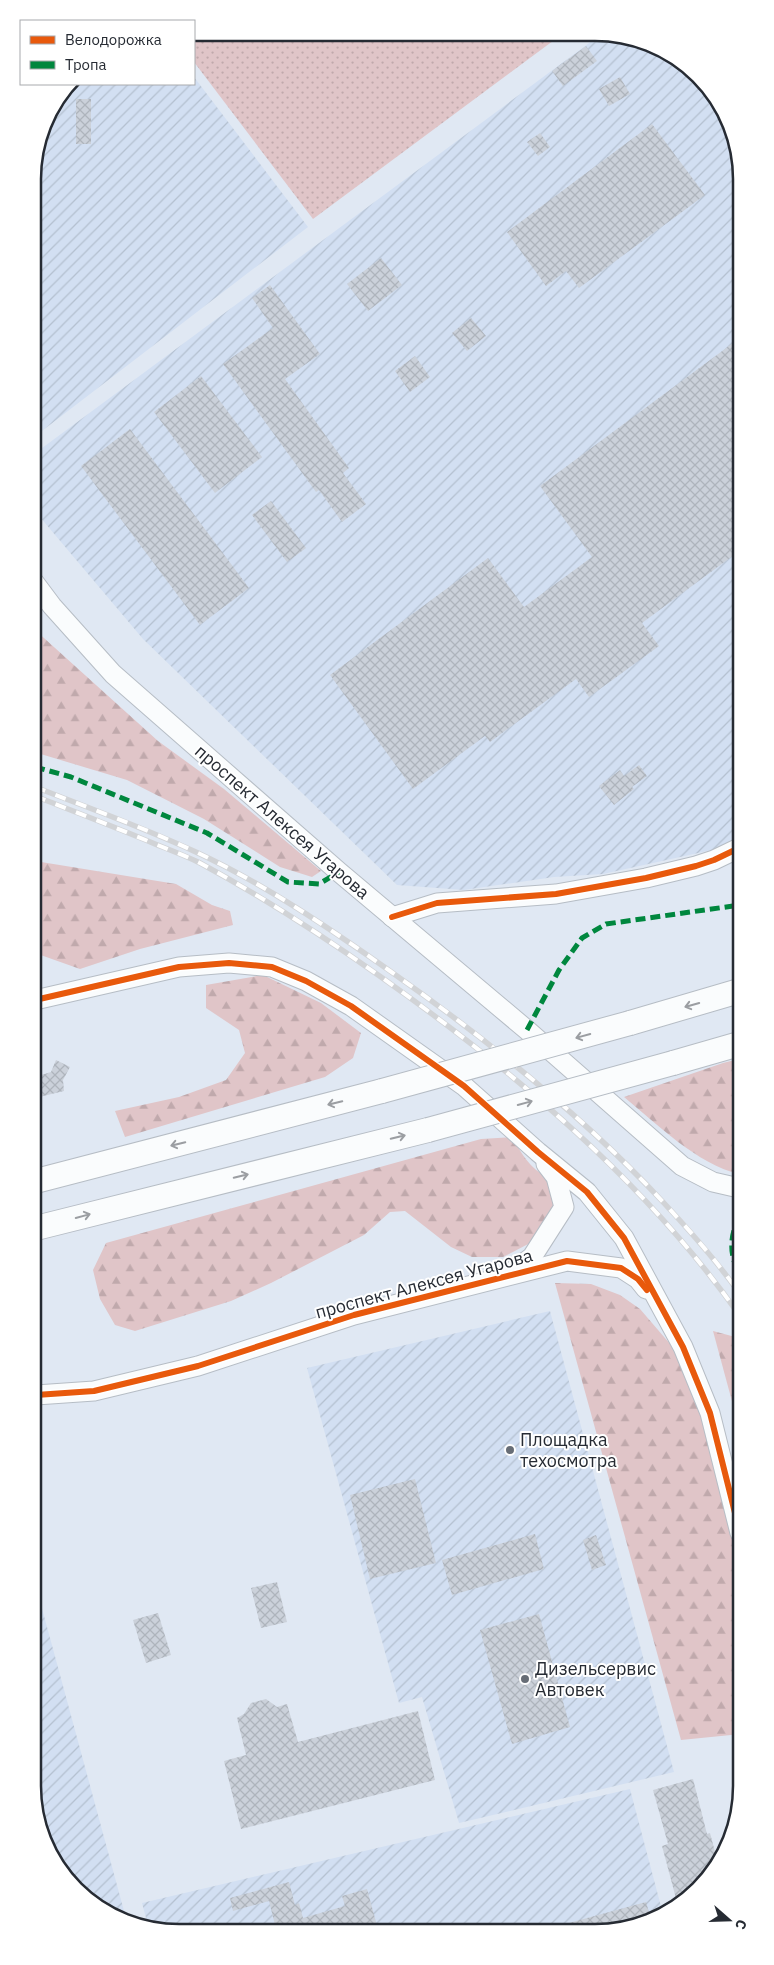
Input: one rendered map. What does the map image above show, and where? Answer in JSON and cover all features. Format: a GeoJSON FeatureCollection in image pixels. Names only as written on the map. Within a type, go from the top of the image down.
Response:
{"type":"FeatureCollection","features":[{"type":"Feature","properties":{"kind":"main road"},"geometry":{"type":"LineString","coordinates":[[41,1180],[382,1091],[732,993]]}},
{"type":"Feature","properties":{"kind":"main road"},"geometry":{"type":"LineString","coordinates":[[41,1227],[428,1130],[732,1046]]}},
{"type":"Feature","properties":{"kind":"street","name":"проспект Алексея Угарова"},"geometry":{"type":"LineString","coordinates":[[42,592],[114,674],[339,872],[527,1030],[682,1166],[713,1182],[732,1186]]}},
{"type":"Feature","properties":{"kind":"street"},"geometry":{"type":"LineString","coordinates":[[392,916],[437,903],[556,894],[646,878],[696,866],[733,851]]}},
{"type":"Feature","properties":{"kind":"street","name":"проспект Алексея Угарова"},"geometry":{"type":"LineString","coordinates":[[41,999],[179,967],[229,963],[272,967],[306,981],[351,1006],[464,1086],[538,1152],[587,1192],[624,1238],[683,1346],[710,1413],[732,1502]]}},
{"type":"Feature","properties":{"kind":"street","name":"проспект Алексея Угарова"},"geometry":{"type":"LineString","coordinates":[[506,1276],[532,1257],[564,1207],[556,1177],[538,1152]]}},
{"type":"Feature","properties":{"kind":"street","name":"проспект Алексея Угарова"},"geometry":{"type":"LineString","coordinates":[[41,1395],[94,1391],[198,1366],[354,1315],[567,1261],[621,1268],[638,1279],[661,1306]]}},
{"type":"Feature","properties":{"kind":"shaded area"},"geometry":{"type":"Polygon","coordinates":[[[592,41],[613,42],[656,56],[686,76],[709,103],[722,127],[732,161],[733,845],[603,874],[554,877],[464,890],[397,885],[143,639],[42,519],[42,448],[592,41]]]}},
{"type":"Feature","properties":{"kind":"shaded area"},"geometry":{"type":"Polygon","coordinates":[[[195,78],[308,227],[42,431],[42,171],[46,144],[52,127],[60,110],[79,85],[195,85],[195,78]]]}},
{"type":"Feature","properties":{"kind":"shaded area"},"geometry":{"type":"Polygon","coordinates":[[[550,1311],[674,1772],[459,1823],[422,1697],[399,1703],[307,1368],[550,1311]]]}},
{"type":"Feature","properties":{"kind":"shaded area"},"geometry":{"type":"Polygon","coordinates":[[[41,1605],[124,1912],[95,1895],[70,1870],[60,1855],[46,1821],[42,1804],[41,1785],[41,1605]]]}},
{"type":"Feature","properties":{"kind":"shaded area"},"geometry":{"type":"Polygon","coordinates":[[[630,1789],[661,1906],[630,1919],[613,1923],[594,1924],[180,1924],[146,1919],[142,1903],[630,1789]]]}},
{"type":"Feature","properties":{"kind":"green space"},"geometry":{"type":"Polygon","coordinates":[[[553,41],[313,219],[195,63],[195,42],[553,41]]]}},
{"type":"Feature","properties":{"kind":"green space"},"geometry":{"type":"Polygon","coordinates":[[[42,636],[158,741],[224,789],[321,871],[312,877],[280,867],[204,819],[127,780],[42,754],[42,636]]]}},
{"type":"Feature","properties":{"kind":"green space"},"geometry":{"type":"Polygon","coordinates":[[[42,862],[176,884],[212,905],[230,911],[233,925],[140,949],[80,969],[42,955],[42,862]]]}},
{"type":"Feature","properties":{"kind":"green space"},"geometry":{"type":"Polygon","coordinates":[[[263,975],[321,1003],[361,1033],[353,1058],[325,1077],[125,1137],[115,1111],[179,1097],[226,1080],[245,1053],[239,1030],[206,1008],[206,985],[263,975]]]}},
{"type":"Feature","properties":{"kind":"green space"},"geometry":{"type":"Polygon","coordinates":[[[732,1061],[732,1172],[708,1162],[678,1142],[624,1097],[732,1061]]]}},
{"type":"Feature","properties":{"kind":"green space"},"geometry":{"type":"Polygon","coordinates":[[[512,1137],[521,1153],[536,1170],[558,1183],[557,1207],[534,1241],[503,1257],[472,1257],[451,1247],[405,1211],[390,1212],[364,1235],[271,1283],[231,1301],[135,1331],[115,1325],[100,1299],[93,1270],[106,1243],[481,1139],[512,1137]]]}},
{"type":"Feature","properties":{"kind":"green space"},"geometry":{"type":"Polygon","coordinates":[[[555,1283],[591,1284],[620,1295],[640,1309],[683,1359],[700,1389],[708,1446],[732,1514],[732,1735],[681,1740],[555,1283]]]}},
{"type":"Feature","properties":{"kind":"green space"},"geometry":{"type":"Polygon","coordinates":[[[713,1331],[732,1336],[732,1402],[713,1331]]]}},
{"type":"Feature","properties":{"kind":"building"},"geometry":{"type":"Polygon","coordinates":[[[586,46],[597,61],[563,86],[552,71],[586,46]]]}},
{"type":"Feature","properties":{"kind":"building"},"geometry":{"type":"Polygon","coordinates":[[[620,77],[630,94],[609,106],[599,89],[620,77]]]}},
{"type":"Feature","properties":{"kind":"building"},"geometry":{"type":"Polygon","coordinates":[[[76,99],[91,99],[91,144],[76,144],[76,99]]]}},
{"type":"Feature","properties":{"kind":"building"},"geometry":{"type":"Polygon","coordinates":[[[652,124],[705,195],[579,288],[566,271],[546,286],[507,232],[652,124]]]}},
{"type":"Feature","properties":{"kind":"building"},"geometry":{"type":"Polygon","coordinates":[[[540,133],[550,147],[538,156],[527,142],[540,133]]]}},
{"type":"Feature","properties":{"kind":"building"},"geometry":{"type":"Polygon","coordinates":[[[381,258],[402,285],[368,311],[347,284],[381,258]]]}},
{"type":"Feature","properties":{"kind":"building"},"geometry":{"type":"Polygon","coordinates":[[[270,285],[320,354],[285,379],[349,468],[343,473],[366,504],[342,522],[319,490],[316,492],[223,364],[273,328],[252,298],[270,285]]]}},
{"type":"Feature","properties":{"kind":"building"},"geometry":{"type":"Polygon","coordinates":[[[471,318],[486,336],[467,351],[452,333],[471,318]]]}},
{"type":"Feature","properties":{"kind":"building"},"geometry":{"type":"Polygon","coordinates":[[[733,343],[733,556],[642,623],[659,646],[589,697],[576,679],[490,742],[485,736],[413,789],[330,675],[488,558],[524,607],[592,557],[540,486],[733,343]]]}},
{"type":"Feature","properties":{"kind":"building"},"geometry":{"type":"Polygon","coordinates":[[[415,356],[430,377],[410,392],[395,371],[415,356]]]}},
{"type":"Feature","properties":{"kind":"building"},"geometry":{"type":"Polygon","coordinates":[[[201,376],[262,457],[215,493],[154,412],[201,376]]]}},
{"type":"Feature","properties":{"kind":"building"},"geometry":{"type":"Polygon","coordinates":[[[130,429],[249,588],[200,625],[81,466],[130,429]]]}},
{"type":"Feature","properties":{"kind":"building"},"geometry":{"type":"Polygon","coordinates":[[[271,501],[306,548],[287,562],[252,515],[271,501]]]}},
{"type":"Feature","properties":{"kind":"building"},"geometry":{"type":"Polygon","coordinates":[[[639,765],[647,776],[632,787],[634,789],[614,805],[599,786],[620,770],[624,776],[639,765]]]}},
{"type":"Feature","properties":{"kind":"building"},"geometry":{"type":"Polygon","coordinates":[[[56,1060],[70,1067],[63,1080],[64,1091],[41,1096],[41,1075],[51,1072],[56,1060]]]}},
{"type":"Feature","properties":{"kind":"building"},"geometry":{"type":"Polygon","coordinates":[[[415,1479],[436,1563],[370,1579],[350,1495],[415,1479]]]}},
{"type":"Feature","properties":{"kind":"building"},"geometry":{"type":"Polygon","coordinates":[[[535,1534],[544,1569],[452,1595],[442,1560],[535,1534]]]}},
{"type":"Feature","properties":{"kind":"building"},"geometry":{"type":"Polygon","coordinates":[[[596,1535],[606,1565],[592,1570],[583,1540],[596,1535]]]}},
{"type":"Feature","properties":{"kind":"building"},"geometry":{"type":"Polygon","coordinates":[[[277,1582],[287,1622],[261,1628],[251,1588],[277,1582]]]}},
{"type":"Feature","properties":{"kind":"building"},"geometry":{"type":"Polygon","coordinates":[[[158,1613],[171,1655],[146,1663],[133,1620],[158,1613]]]}},
{"type":"Feature","properties":{"kind":"building","name":"Дизельсервис Автовек"},"geometry":{"type":"Polygon","coordinates":[[[539,1614],[570,1727],[512,1744],[480,1630],[539,1614]]]}},
{"type":"Feature","properties":{"kind":"building"},"geometry":{"type":"Polygon","coordinates":[[[266,1699],[277,1707],[287,1704],[298,1742],[418,1711],[435,1780],[241,1829],[224,1761],[246,1755],[237,1718],[244,1714],[251,1703],[266,1699]]]}},
{"type":"Feature","properties":{"kind":"building"},"geometry":{"type":"Polygon","coordinates":[[[693,1779],[707,1834],[710,1833],[715,1852],[704,1870],[676,1897],[662,1846],[668,1844],[653,1790],[693,1779]]]}},
{"type":"Feature","properties":{"kind":"building"},"geometry":{"type":"Polygon","coordinates":[[[289,1882],[295,1905],[299,1903],[303,1918],[345,1906],[342,1896],[367,1889],[377,1924],[275,1924],[269,1901],[233,1911],[230,1898],[289,1882]]]}},
{"type":"Feature","properties":{"kind":"building"},"geometry":{"type":"Polygon","coordinates":[[[646,1902],[649,1912],[613,1923],[565,1924],[646,1902]]]}},
{"type":"Feature","properties":{"kind":"railway"},"geometry":{"type":"LineString","coordinates":[[42,790],[158,835],[223,865],[273,893],[320,923],[427,997],[498,1051],[600,1139],[663,1202],[713,1258],[732,1284]]}},
{"type":"Feature","properties":{"kind":"railway"},"geometry":{"type":"LineString","coordinates":[[42,799],[200,863],[247,889],[315,932],[431,1013],[528,1090],[620,1175],[663,1220],[703,1267],[732,1306]]}},
{"type":"Feature","properties":{"kind":"marked path"},"geometry":{"type":"LineString","coordinates":[[42,769],[71,777],[207,833],[288,882],[319,884],[339,872]]}},
{"type":"Feature","properties":{"kind":"marked path"},"geometry":{"type":"LineString","coordinates":[[527,1030],[559,970],[582,938],[606,924],[733,906]]}},
{"type":"Feature","properties":{"kind":"marked path"},"geometry":{"type":"LineString","coordinates":[[732,1237],[732,1254]]}},
{"type":"Feature","properties":{"kind":"cycle path"},"geometry":{"type":"LineString","coordinates":[[392,917],[437,903],[556,894],[646,878],[696,866],[733,851]]}},
{"type":"Feature","properties":{"kind":"cycle path"},"geometry":{"type":"LineString","coordinates":[[41,999],[179,967],[229,963],[272,967],[306,981],[351,1006],[464,1086],[538,1152],[587,1192],[624,1238],[683,1347],[710,1413],[732,1502]]}},
{"type":"Feature","properties":{"kind":"cycle path"},"geometry":{"type":"LineString","coordinates":[[41,1395],[94,1391],[198,1366],[354,1315],[567,1261],[621,1268],[638,1279],[647,1290]]}},
{"type":"Feature","properties":{"kind":"place","name":"Площадка техосмотра"},"geometry":{"type":"Point","coordinates":[510,1450]}},
{"type":"Feature","properties":{"kind":"place","name":"Дизельсервис Автовек"},"geometry":{"type":"Point","coordinates":[525,1679]}}]}
